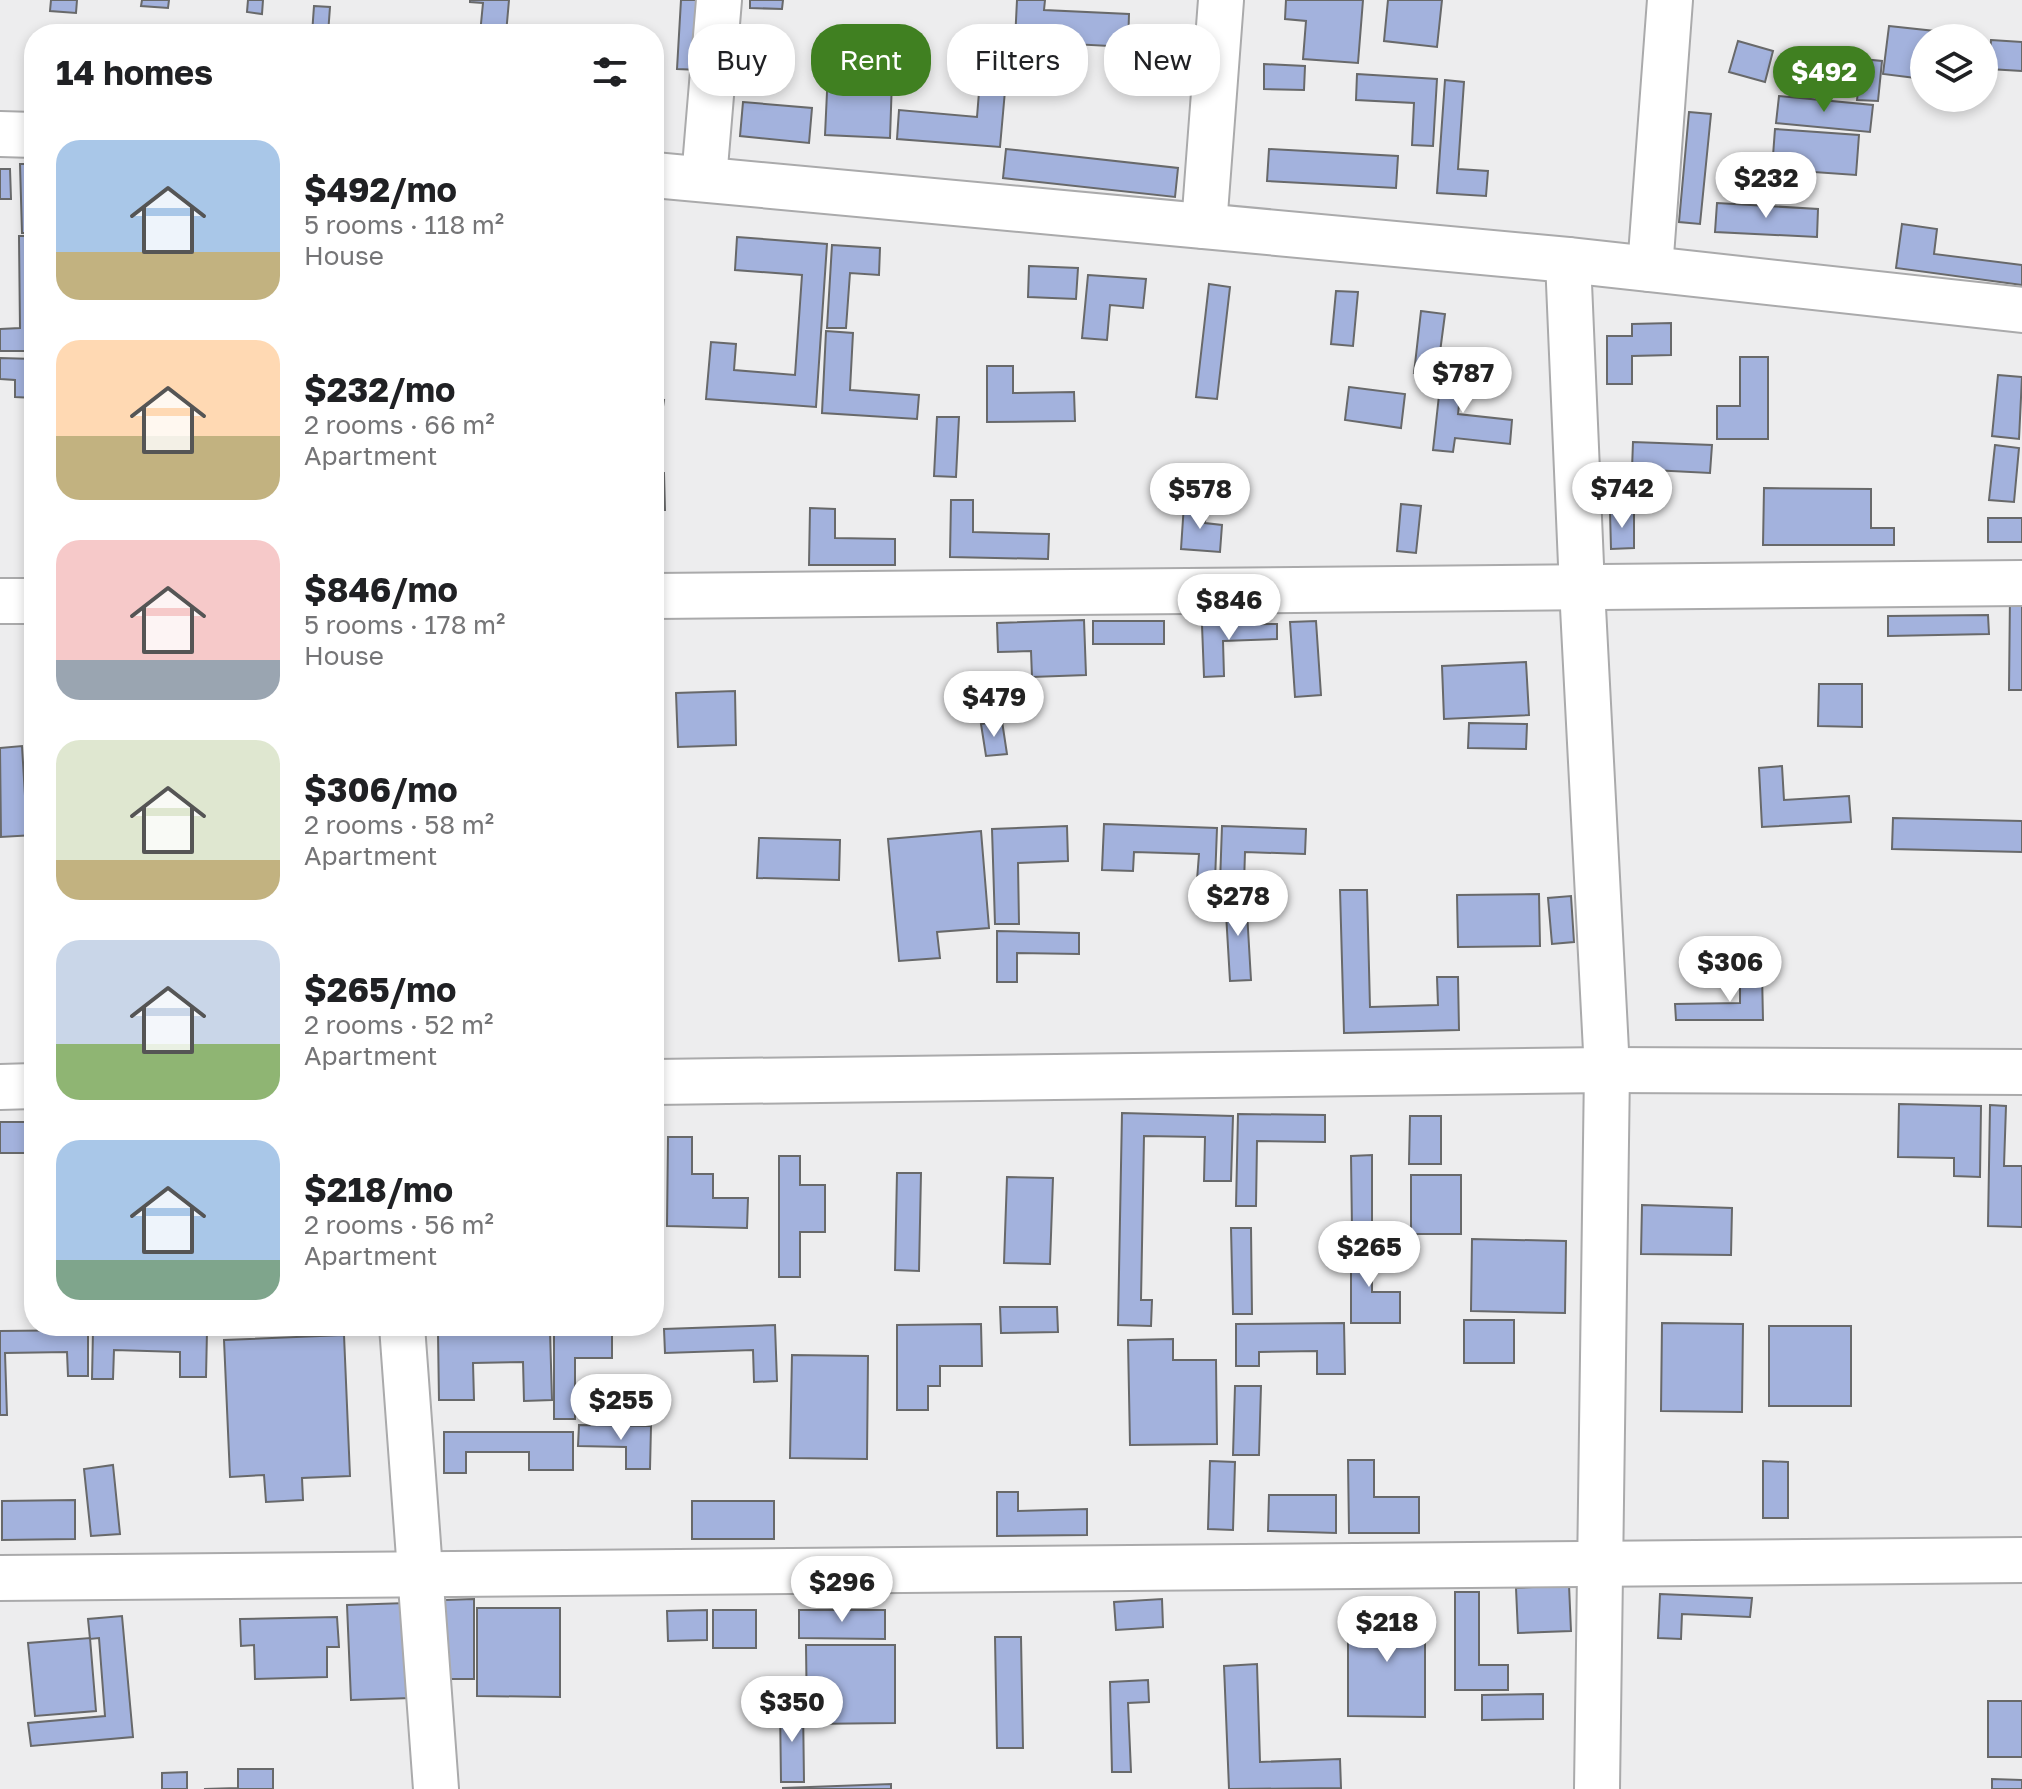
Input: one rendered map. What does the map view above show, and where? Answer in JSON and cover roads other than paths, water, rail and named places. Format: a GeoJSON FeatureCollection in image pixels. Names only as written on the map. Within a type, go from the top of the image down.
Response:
{"type":"FeatureCollection","features":[{"type":"Feature","properties":{"kind":"street"},"geometry":{"type":"LineString","coordinates":[[704,179],[719,0]]}},
{"type":"Feature","properties":{"kind":"street"},"geometry":{"type":"LineString","coordinates":[[1204,226],[1221,0]]}},
{"type":"Feature","properties":{"kind":"street"},"geometry":{"type":"LineString","coordinates":[[1650,269],[1670,0]]}},
{"type":"Feature","properties":{"kind":"street"},"geometry":{"type":"LineString","coordinates":[[0,134],[24,135]]}},
{"type":"Feature","properties":{"kind":"street"},"geometry":{"type":"LineString","coordinates":[[664,176],[1568,260],[2022,310]]}},
{"type":"Feature","properties":{"kind":"street"},"geometry":{"type":"LineString","coordinates":[[1568,260],[1607,1070],[1597,1789]]}},
{"type":"Feature","properties":{"kind":"street"},"geometry":{"type":"LineString","coordinates":[[664,596],[2022,583]]}},
{"type":"Feature","properties":{"kind":"street"},"geometry":{"type":"LineString","coordinates":[[0,601],[24,601]]}},
{"type":"Feature","properties":{"kind":"street"},"geometry":{"type":"LineString","coordinates":[[664,1082],[1607,1070],[2022,1072]]}},
{"type":"Feature","properties":{"kind":"street"},"geometry":{"type":"LineString","coordinates":[[0,1087],[24,1086]]}},
{"type":"Feature","properties":{"kind":"street"},"geometry":{"type":"LineString","coordinates":[[403,1336],[436,1789]]}},
{"type":"Feature","properties":{"kind":"street"},"geometry":{"type":"LineString","coordinates":[[0,1578],[2022,1560]]}}]}
